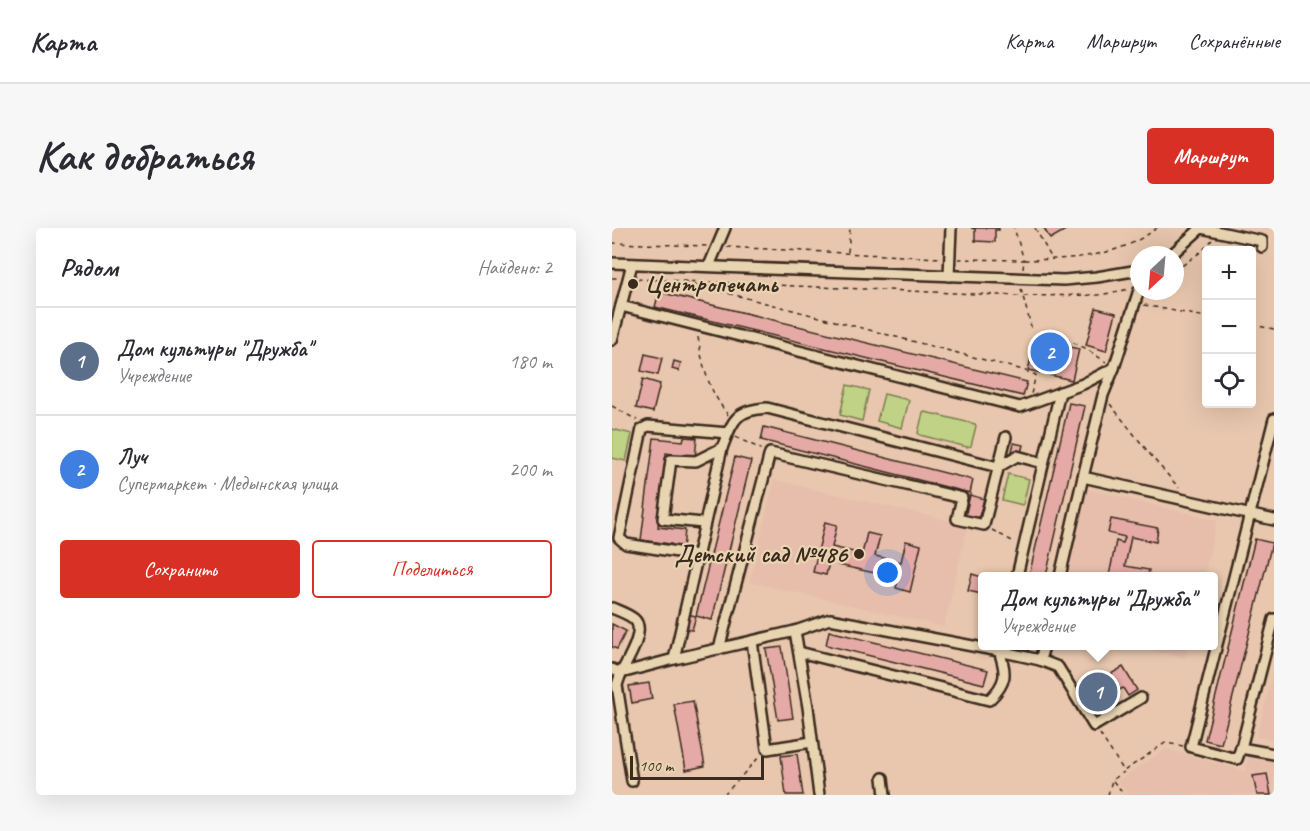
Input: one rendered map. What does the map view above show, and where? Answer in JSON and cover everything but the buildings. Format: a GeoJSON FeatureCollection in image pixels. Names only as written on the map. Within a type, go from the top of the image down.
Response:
{"type":"FeatureCollection","features":[{"type":"Feature","properties":{"kind":"street"},"geometry":{"type":"LineString","coordinates":[[709,266],[725,228]]}},
{"type":"Feature","properties":{"kind":"street"},"geometry":{"type":"LineString","coordinates":[[949,276],[951,228]]}},
{"type":"Feature","properties":{"kind":"street"},"geometry":{"type":"LineString","coordinates":[[1181,246],[1201,228],[1262,241],[1262,247]]}},
{"type":"Feature","properties":{"kind":"street"},"geometry":{"type":"LineString","coordinates":[[612,264],[1064,280],[1130,272]]}},
{"type":"Feature","properties":{"kind":"street"},"geometry":{"type":"LineString","coordinates":[[612,340],[632,264]]}},
{"type":"Feature","properties":{"kind":"street"},"geometry":{"type":"LineString","coordinates":[[1061,572],[1103,395],[1114,368],[1134,300]]}},
{"type":"Feature","properties":{"kind":"street"},"geometry":{"type":"LineString","coordinates":[[621,306],[1020,407],[1083,384],[1114,368]]}},
{"type":"Feature","properties":{"kind":"street"},"geometry":{"type":"LineString","coordinates":[[1018,572],[1060,392]]}},
{"type":"Feature","properties":{"kind":"street"},"geometry":{"type":"LineString","coordinates":[[674,659],[722,448],[740,413],[767,408],[998,467],[1017,456],[1043,463]]}},
{"type":"Feature","properties":{"kind":"street"},"geometry":{"type":"LineString","coordinates":[[1218,640],[1274,419]]}},
{"type":"Feature","properties":{"kind":"street"},"geometry":{"type":"LineString","coordinates":[[697,555],[626,544],[619,538],[642,429],[648,426],[728,434]]}},
{"type":"Feature","properties":{"kind":"street"},"geometry":{"type":"LineString","coordinates":[[719,649],[770,453],[962,498],[957,519],[984,525],[1006,437]]}},
{"type":"Feature","properties":{"kind":"street"},"geometry":{"type":"LineString","coordinates":[[703,524],[663,519],[671,460],[696,461],[722,448]]}},
{"type":"Feature","properties":{"kind":"street"},"geometry":{"type":"LineString","coordinates":[[1083,477],[1274,520]]}},
{"type":"Feature","properties":{"kind":"street"},"geometry":{"type":"LineString","coordinates":[[612,608],[636,620],[639,627],[638,638],[616,671],[632,781]]}},
{"type":"Feature","properties":{"kind":"street"},"geometry":{"type":"LineString","coordinates":[[616,671],[795,631],[830,619],[978,644]]}},
{"type":"Feature","properties":{"kind":"street"},"geometry":{"type":"LineString","coordinates":[[1216,650],[1191,747],[1238,759],[1274,619]]}},
{"type":"Feature","properties":{"kind":"street"},"geometry":{"type":"LineString","coordinates":[[795,631],[819,795]]}},
{"type":"Feature","properties":{"kind":"street"},"geometry":{"type":"LineString","coordinates":[[752,641],[767,749],[812,742]]}},
{"type":"Feature","properties":{"kind":"street"},"geometry":{"type":"LineString","coordinates":[[799,652],[989,700],[999,691],[1006,670],[1001,650]]}},
{"type":"Feature","properties":{"kind":"street"},"geometry":{"type":"LineString","coordinates":[[1007,650],[1058,667],[1095,726],[1141,698]]}},
{"type":"Feature","properties":{"kind":"street"},"geometry":{"type":"LineString","coordinates":[[1040,660],[1043,650]]}},
{"type":"Feature","properties":{"kind":"street"},"geometry":{"type":"LineString","coordinates":[[1240,748],[1274,754]]}},
{"type":"Feature","properties":{"kind":"street"},"geometry":{"type":"LineString","coordinates":[[883,778],[885,795]]}},
{"type":"Feature","properties":{"kind":"path"},"geometry":{"type":"LineString","coordinates":[[848,253],[850,228]]}},
{"type":"Feature","properties":{"kind":"path"},"geometry":{"type":"LineString","coordinates":[[1014,228],[1024,260],[1021,278]]}},
{"type":"Feature","properties":{"kind":"path"},"geometry":{"type":"LineString","coordinates":[[1035,228],[1052,260]]}},
{"type":"Feature","properties":{"kind":"path"},"geometry":{"type":"LineString","coordinates":[[612,243],[718,246],[950,259],[1052,260],[1091,257],[1128,245],[1157,228]]}},
{"type":"Feature","properties":{"kind":"path"},"geometry":{"type":"LineString","coordinates":[[1184,264],[1203,250],[1220,232]]}},
{"type":"Feature","properties":{"kind":"path"},"geometry":{"type":"LineString","coordinates":[[612,278],[1022,296],[1100,295],[1130,290]]}},
{"type":"Feature","properties":{"kind":"path"},"geometry":{"type":"LineString","coordinates":[[679,280],[1023,370],[1036,375],[1029,404]]}},
{"type":"Feature","properties":{"kind":"path"},"geometry":{"type":"LineString","coordinates":[[1022,296],[1032,330]]}},
{"type":"Feature","properties":{"kind":"path"},"geometry":{"type":"LineString","coordinates":[[1134,304],[1202,315]]}},
{"type":"Feature","properties":{"kind":"path"},"geometry":{"type":"LineString","coordinates":[[697,326],[703,368],[715,398],[734,423]]}},
{"type":"Feature","properties":{"kind":"path"},"geometry":{"type":"LineString","coordinates":[[1256,326],[1274,328]]}},
{"type":"Feature","properties":{"kind":"path"},"geometry":{"type":"LineString","coordinates":[[1057,335],[1085,348],[1114,368]]}},
{"type":"Feature","properties":{"kind":"path"},"geometry":{"type":"LineString","coordinates":[[1023,370],[1024,366]]}},
{"type":"Feature","properties":{"kind":"path"},"geometry":{"type":"LineString","coordinates":[[1103,395],[1190,500]]}},
{"type":"Feature","properties":{"kind":"path"},"geometry":{"type":"LineString","coordinates":[[612,406],[648,426]]}},
{"type":"Feature","properties":{"kind":"path"},"geometry":{"type":"LineString","coordinates":[[728,434],[770,453]]}},
{"type":"Feature","properties":{"kind":"path"},"geometry":{"type":"LineString","coordinates":[[984,525],[1024,547]]}},
{"type":"Feature","properties":{"kind":"path"},"geometry":{"type":"LineString","coordinates":[[1095,726],[1124,771]]}},
{"type":"Feature","properties":{"kind":"path"},"geometry":{"type":"LineString","coordinates":[[1108,795],[1112,780],[1165,743],[1191,747]]}},
{"type":"Feature","properties":{"kind":"path"},"geometry":{"type":"LineString","coordinates":[[724,795],[767,749]]}},
{"type":"Feature","properties":{"kind":"path"},"geometry":{"type":"LineString","coordinates":[[1112,780],[1125,795]]}},
{"type":"Feature","properties":{"kind":"shaded area","name":"Детский сад №486"},"geometry":{"type":"Polygon","coordinates":[[[774,480],[968,525],[944,627],[750,582],[774,480]]]}},
{"type":"Feature","properties":{"kind":"shaded area"},"geometry":{"type":"Polygon","coordinates":[[[1087,489],[1217,520],[1205,572],[1068,572],[1087,489]]]}},
{"type":"Feature","properties":{"kind":"shaded area"},"geometry":{"type":"Polygon","coordinates":[[[1150,650],[1187,650],[1185,658],[1150,650]]]}},
{"type":"Feature","properties":{"kind":"shaded area"},"geometry":{"type":"Polygon","coordinates":[[[1274,668],[1274,741],[1257,737],[1274,668]]]}},
{"type":"Feature","properties":{"kind":"shaded area"},"geometry":{"type":"Polygon","coordinates":[[[1166,749],[1245,771],[1249,755],[1274,761],[1274,795],[1129,795],[1117,781],[1166,749]]]}},
{"type":"Feature","properties":{"kind":"green space"},"geometry":{"type":"Polygon","coordinates":[[[847,385],[869,390],[862,421],[840,415],[847,385]]]}},
{"type":"Feature","properties":{"kind":"green space"},"geometry":{"type":"Polygon","coordinates":[[[884,394],[909,400],[902,428],[877,421],[884,394]]]}},
{"type":"Feature","properties":{"kind":"green space"},"geometry":{"type":"Polygon","coordinates":[[[925,412],[975,424],[971,446],[967,447],[920,435],[918,433],[925,412]]]}},
{"type":"Feature","properties":{"kind":"green space"},"geometry":{"type":"Polygon","coordinates":[[[612,429],[632,434],[626,461],[612,458],[612,429]]]}},
{"type":"Feature","properties":{"kind":"green space"},"geometry":{"type":"Polygon","coordinates":[[[1008,474],[1029,479],[1023,505],[1002,500],[1008,474]]]}},
{"type":"Feature","properties":{"kind":"place","name":"Центропечать"},"geometry":{"type":"Point","coordinates":[633,284]}},
{"type":"Feature","properties":{"kind":"place","name":"Луч"},"geometry":{"type":"Point","coordinates":[1050,352]}},
{"type":"Feature","properties":{"kind":"place","name":"Детский сад №486"},"geometry":{"type":"Point","coordinates":[859,554]}},
{"type":"Feature","properties":{"kind":"place","name":"Дом культуры \"Дружба\""},"geometry":{"type":"Point","coordinates":[1098,692]}}]}
